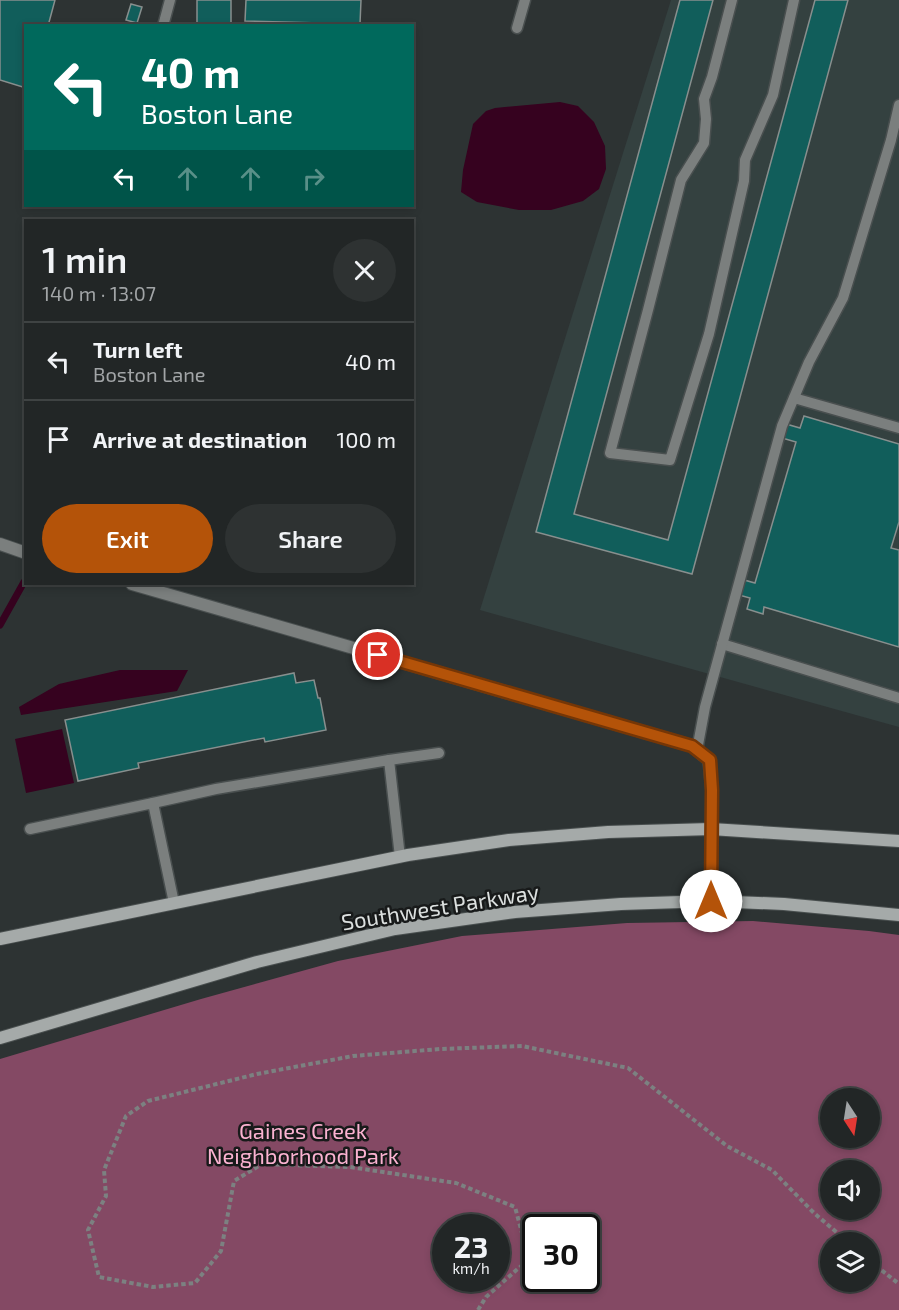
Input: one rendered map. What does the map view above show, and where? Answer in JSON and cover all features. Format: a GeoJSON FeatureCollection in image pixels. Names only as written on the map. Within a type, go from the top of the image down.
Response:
{"type":"FeatureCollection","features":[{"type":"Feature","properties":{"kind":"main road"},"geometry":{"type":"LineString","coordinates":[[0,939],[400,857],[509,840],[608,832],[711,828],[899,841]]}},
{"type":"Feature","properties":{"kind":"main road","name":"Southwest Parkway"},"geometry":{"type":"LineString","coordinates":[[0,1038],[257,962],[395,929],[527,911],[621,904],[711,901],[784,904],[899,915]]}},
{"type":"Feature","properties":{"kind":"street"},"geometry":{"type":"LineString","coordinates":[[0,544],[24,552]]}},
{"type":"Feature","properties":{"kind":"street"},"geometry":{"type":"LineString","coordinates":[[135,585],[692,746],[710,760],[711,901]]}},
{"type":"Feature","properties":{"kind":"lane"},"geometry":{"type":"LineString","coordinates":[[164,24],[170,0]]}},
{"type":"Feature","properties":{"kind":"lane"},"geometry":{"type":"LineString","coordinates":[[517,28],[525,0]]}},
{"type":"Feature","properties":{"kind":"lane"},"geometry":{"type":"LineString","coordinates":[[732,0],[704,99],[706,119],[704,143],[681,180],[610,453],[670,460],[709,334],[744,181],[745,160],[773,94],[794,0]]}},
{"type":"Feature","properties":{"kind":"lane"},"geometry":{"type":"LineString","coordinates":[[697,750],[705,707],[782,426],[809,362],[843,298],[891,140],[899,105]]}},
{"type":"Feature","properties":{"kind":"lane"},"geometry":{"type":"LineString","coordinates":[[794,398],[899,428]]}},
{"type":"Feature","properties":{"kind":"lane"},"geometry":{"type":"LineString","coordinates":[[722,644],[899,698]]}},
{"type":"Feature","properties":{"kind":"lane"},"geometry":{"type":"LineString","coordinates":[[30,829],[216,789],[439,753]]}},
{"type":"Feature","properties":{"kind":"lane"},"geometry":{"type":"LineString","coordinates":[[389,760],[400,857]]}},
{"type":"Feature","properties":{"kind":"lane"},"geometry":{"type":"LineString","coordinates":[[153,803],[174,903]]}},
{"type":"Feature","properties":{"kind":"path"},"geometry":{"type":"LineString","coordinates":[[478,1310],[486,1296],[529,1259],[515,1208],[456,1183],[350,1167],[262,1164],[234,1181],[221,1251],[195,1283],[153,1287],[99,1277],[88,1230],[106,1196],[104,1170],[126,1116],[148,1101],[257,1074],[353,1056],[440,1049],[522,1046],[628,1068],[727,1146],[772,1170],[836,1232]]}},
{"type":"Feature","properties":{"kind":"path"},"geometry":{"type":"LineString","coordinates":[[880,1269],[899,1284]]}},
{"type":"Feature","properties":{"kind":"shaded area"},"geometry":{"type":"Polygon","coordinates":[[[671,0],[899,0],[899,727],[480,610],[671,0]]]}},
{"type":"Feature","properties":{"kind":"shaded area"},"geometry":{"type":"Polygon","coordinates":[[[560,102],[578,106],[594,122],[605,146],[606,169],[599,189],[583,201],[551,210],[519,210],[477,202],[461,192],[463,170],[473,124],[486,111],[495,108],[560,102]]]}},
{"type":"Feature","properties":{"kind":"shaded area"},"geometry":{"type":"Polygon","coordinates":[[[120,670],[188,670],[177,691],[21,715],[19,707],[59,684],[120,670]]]}},
{"type":"Feature","properties":{"kind":"shaded area"},"geometry":{"type":"Polygon","coordinates":[[[62,729],[74,783],[26,793],[15,739],[62,729]]]}},
{"type":"Feature","properties":{"kind":"green space","name":"Gaines Creek Neighborhood Park"},"geometry":{"type":"Polygon","coordinates":[[[753,921],[899,935],[899,1310],[0,1310],[0,1059],[338,961],[462,936],[627,923],[753,921]]]}},
{"type":"Feature","properties":{"kind":"building"},"geometry":{"type":"Polygon","coordinates":[[[0,0],[55,0],[49,24],[24,24],[24,87],[0,80],[0,0]]]}},
{"type":"Feature","properties":{"kind":"building"},"geometry":{"type":"Polygon","coordinates":[[[197,0],[231,0],[231,24],[197,24],[197,0]]]}},
{"type":"Feature","properties":{"kind":"building"},"geometry":{"type":"Polygon","coordinates":[[[246,0],[361,0],[360,24],[245,21],[246,0]]]}},
{"type":"Feature","properties":{"kind":"building"},"geometry":{"type":"Polygon","coordinates":[[[680,0],[713,0],[574,514],[668,540],[815,0],[848,0],[692,574],[536,532],[680,0]]]}},
{"type":"Feature","properties":{"kind":"building"},"geometry":{"type":"Polygon","coordinates":[[[131,4],[142,7],[137,23],[126,20],[131,4]]]}},
{"type":"Feature","properties":{"kind":"building"},"geometry":{"type":"Polygon","coordinates":[[[804,416],[899,444],[899,522],[891,548],[899,550],[899,647],[764,607],[763,614],[747,609],[750,598],[739,595],[744,580],[755,583],[796,442],[782,438],[786,424],[800,428],[804,416]]]}},
{"type":"Feature","properties":{"kind":"building"},"geometry":{"type":"Polygon","coordinates":[[[294,673],[296,683],[314,680],[326,730],[265,742],[264,738],[138,763],[139,768],[78,781],[65,720],[294,673]]]}},
{"type":"Feature","properties":{"kind":"waterway"},"geometry":{"type":"LineString","coordinates":[[0,625],[24,582]]}},
{"type":"Feature","properties":{"kind":"route"},"geometry":{"type":"LineString","coordinates":[[378,655],[692,746],[710,760],[711,901]]}}]}
